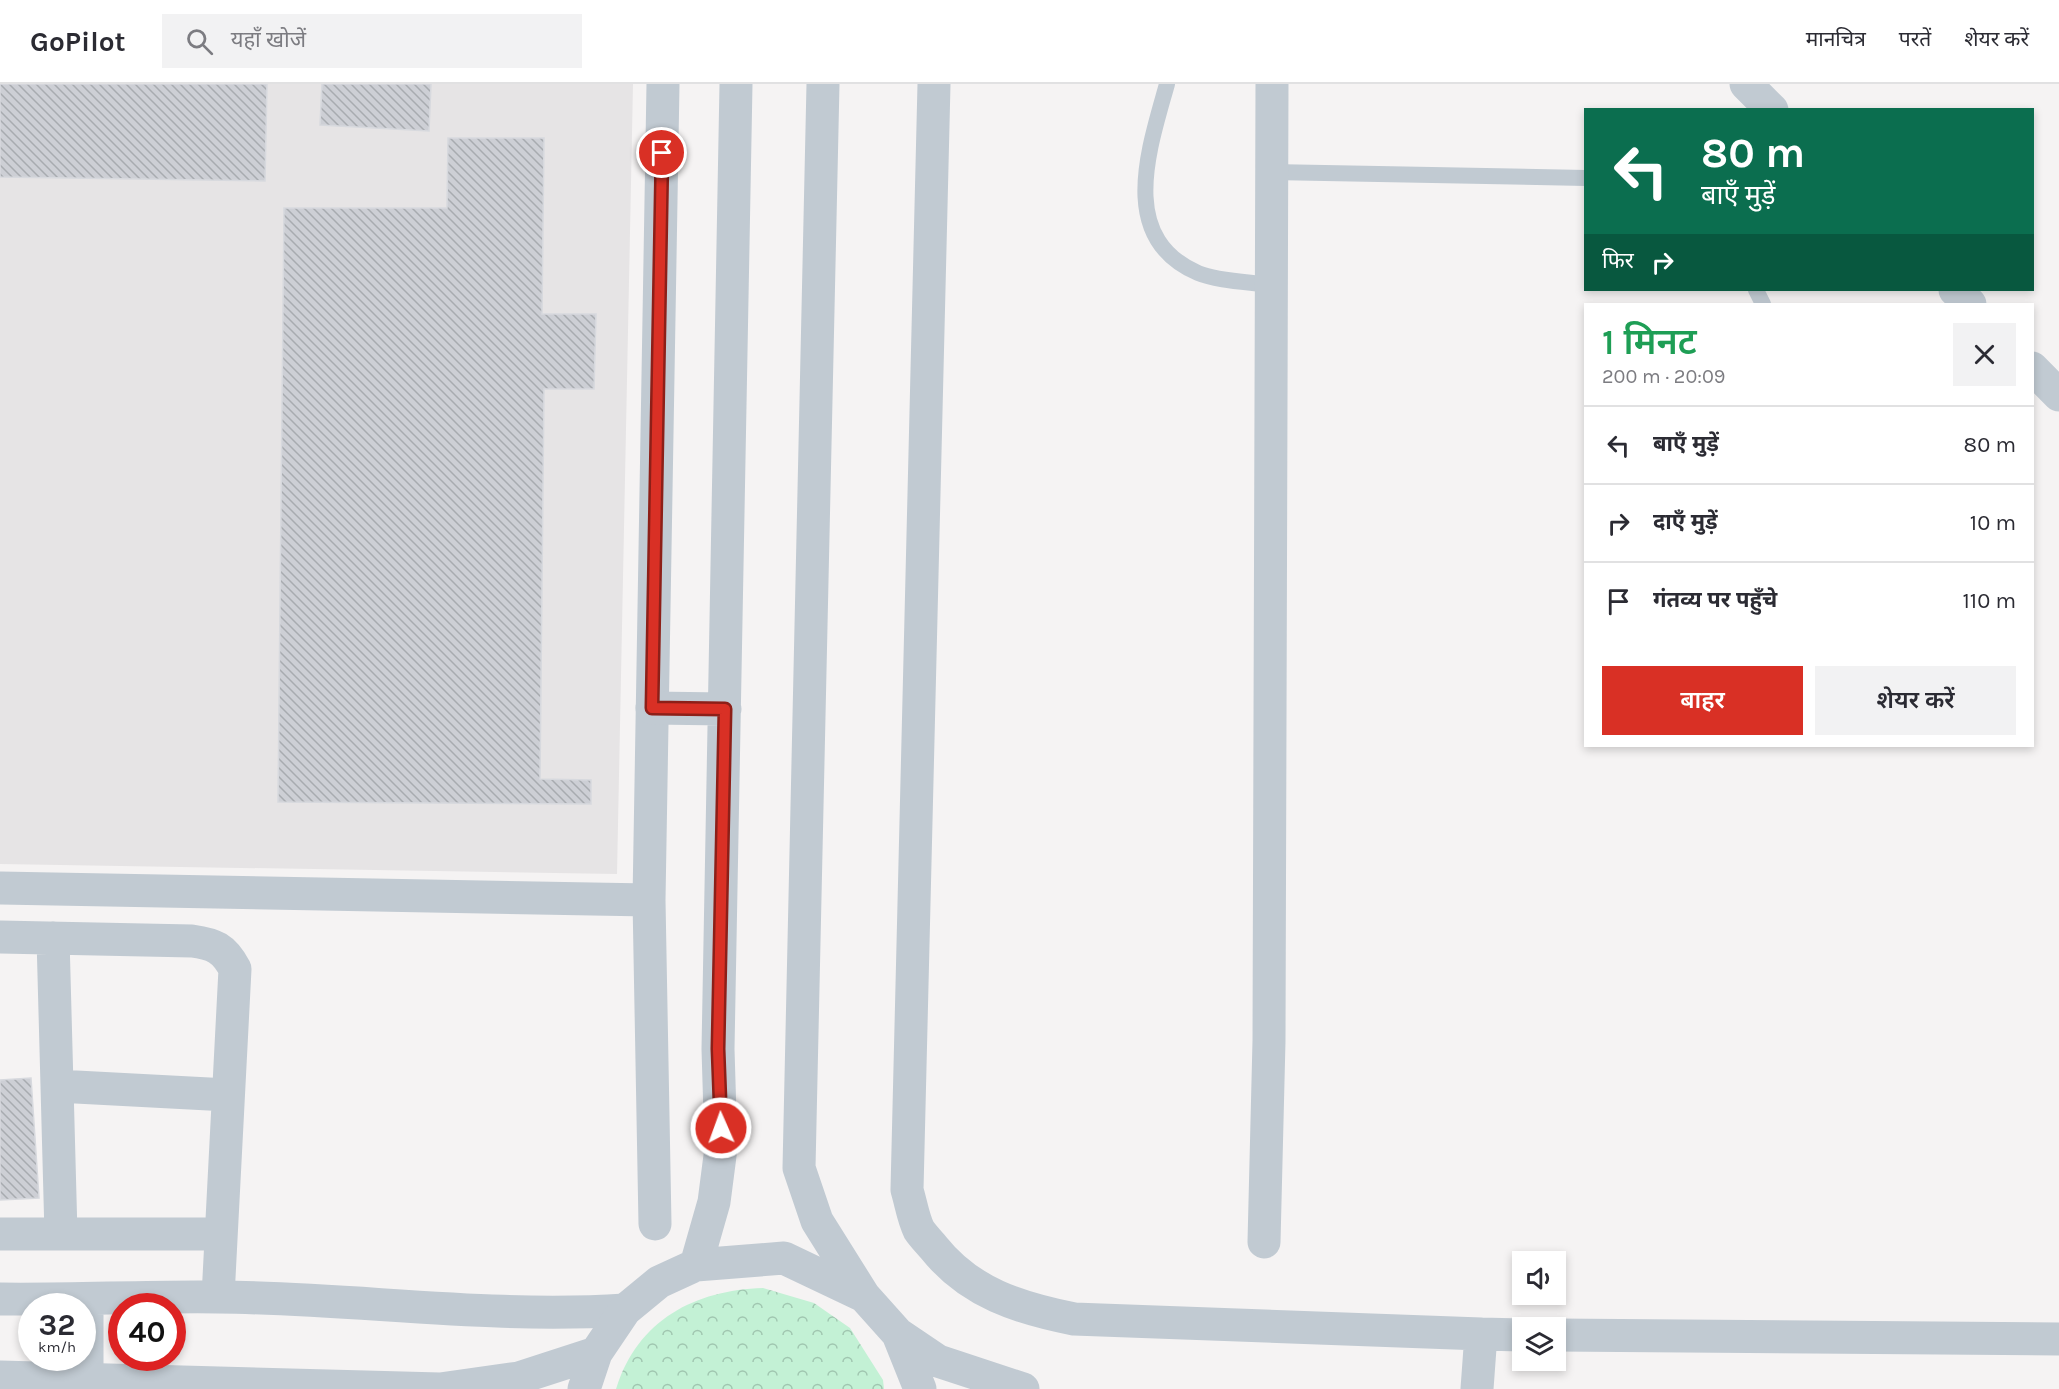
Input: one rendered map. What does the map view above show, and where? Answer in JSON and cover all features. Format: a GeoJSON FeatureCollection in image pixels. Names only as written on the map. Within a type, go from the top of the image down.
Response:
{"type":"FeatureCollection","features":[{"type":"Feature","properties":{"kind":"street"},"geometry":{"type":"LineString","coordinates":[[655,1224],[649,900],[663,84]]}},
{"type":"Feature","properties":{"kind":"street"},"geometry":{"type":"LineString","coordinates":[[696,1265],[714,1202],[721,1148],[718,1049],[736,84]]}},
{"type":"Feature","properties":{"kind":"street"},"geometry":{"type":"LineString","coordinates":[[823,84],[799,1168],[817,1221],[864,1296],[898,1334],[938,1361],[1023,1389]]}},
{"type":"Feature","properties":{"kind":"street"},"geometry":{"type":"LineString","coordinates":[[934,84],[907,1190],[920,1230],[949,1266],[972,1284],[999,1299],[1036,1311],[1074,1319],[1512,1335]]}},
{"type":"Feature","properties":{"kind":"street"},"geometry":{"type":"LineString","coordinates":[[1264,1242],[1269,1041],[1272,84]]}},
{"type":"Feature","properties":{"kind":"street"},"geometry":{"type":"LineString","coordinates":[[1746,84],[1770,108]]}},
{"type":"Feature","properties":{"kind":"street"},"geometry":{"type":"LineString","coordinates":[[1956,291],[1969,303]]}},
{"type":"Feature","properties":{"kind":"street"},"geometry":{"type":"LineString","coordinates":[[2034,370],[2059,395]]}},
{"type":"Feature","properties":{"kind":"street"},"geometry":{"type":"LineString","coordinates":[[652,708],[725,709]]}},
{"type":"Feature","properties":{"kind":"street"},"geometry":{"type":"LineString","coordinates":[[0,888],[649,900]]}},
{"type":"Feature","properties":{"kind":"street"},"geometry":{"type":"LineString","coordinates":[[0,937],[192,941],[213,944],[226,953],[235,969],[218,1297]]}},
{"type":"Feature","properties":{"kind":"street"},"geometry":{"type":"LineString","coordinates":[[53,938],[61,1234]]}},
{"type":"Feature","properties":{"kind":"street"},"geometry":{"type":"LineString","coordinates":[[57,1086],[228,1095]]}},
{"type":"Feature","properties":{"kind":"street"},"geometry":{"type":"LineString","coordinates":[[0,1234],[221,1234]]}},
{"type":"Feature","properties":{"kind":"street"},"geometry":{"type":"LineString","coordinates":[[584,1389],[596,1353],[625,1310],[659,1282],[696,1265],[784,1258],[864,1296]]}},
{"type":"Feature","properties":{"kind":"street"},"geometry":{"type":"LineString","coordinates":[[96,1300],[218,1297],[519,1313],[572,1314],[625,1310]]}},
{"type":"Feature","properties":{"kind":"street"},"geometry":{"type":"LineString","coordinates":[[0,1299],[18,1299]]}},
{"type":"Feature","properties":{"kind":"street"},"geometry":{"type":"LineString","coordinates":[[898,1334],[920,1389]]}},
{"type":"Feature","properties":{"kind":"street"},"geometry":{"type":"LineString","coordinates":[[1477,1389],[1481,1334]]}},
{"type":"Feature","properties":{"kind":"street"},"geometry":{"type":"LineString","coordinates":[[1566,1335],[2059,1339]]}},
{"type":"Feature","properties":{"kind":"street"},"geometry":{"type":"LineString","coordinates":[[0,1377],[440,1389],[519,1378],[596,1353]]}},
{"type":"Feature","properties":{"kind":"street"},"geometry":{"type":"LineString","coordinates":[[87,1371],[87,1378]]}},
{"type":"Feature","properties":{"kind":"lane"},"geometry":{"type":"LineString","coordinates":[[1167,84],[1146,162],[1146,214],[1159,242],[1174,260],[1200,274],[1270,285]]}},
{"type":"Feature","properties":{"kind":"lane"},"geometry":{"type":"LineString","coordinates":[[1271,172],[1584,178]]}},
{"type":"Feature","properties":{"kind":"shaded area"},"geometry":{"type":"Polygon","coordinates":[[[0,84],[633,84],[617,874],[0,864],[0,84]]]}},
{"type":"Feature","properties":{"kind":"green space"},"geometry":{"type":"Polygon","coordinates":[[[763,1288],[814,1303],[850,1328],[883,1380],[884,1389],[616,1389],[638,1344],[672,1313],[714,1295],[763,1288]]]}},
{"type":"Feature","properties":{"kind":"building"},"geometry":{"type":"Polygon","coordinates":[[[0,84],[267,84],[265,181],[0,177],[0,84]]]}},
{"type":"Feature","properties":{"kind":"building"},"geometry":{"type":"Polygon","coordinates":[[[322,84],[431,84],[429,131],[320,125],[322,84]]]}},
{"type":"Feature","properties":{"kind":"building"},"geometry":{"type":"Polygon","coordinates":[[[448,138],[544,138],[542,314],[596,314],[594,389],[544,389],[540,779],[591,780],[591,804],[278,802],[284,208],[447,208],[448,138]]]}},
{"type":"Feature","properties":{"kind":"building"},"geometry":{"type":"Polygon","coordinates":[[[31,1078],[39,1198],[0,1200],[0,1080],[31,1078]]]}},
{"type":"Feature","properties":{"kind":"route"},"geometry":{"type":"LineString","coordinates":[[662,153],[652,708],[725,709],[718,1049],[721,1128]]}}]}
